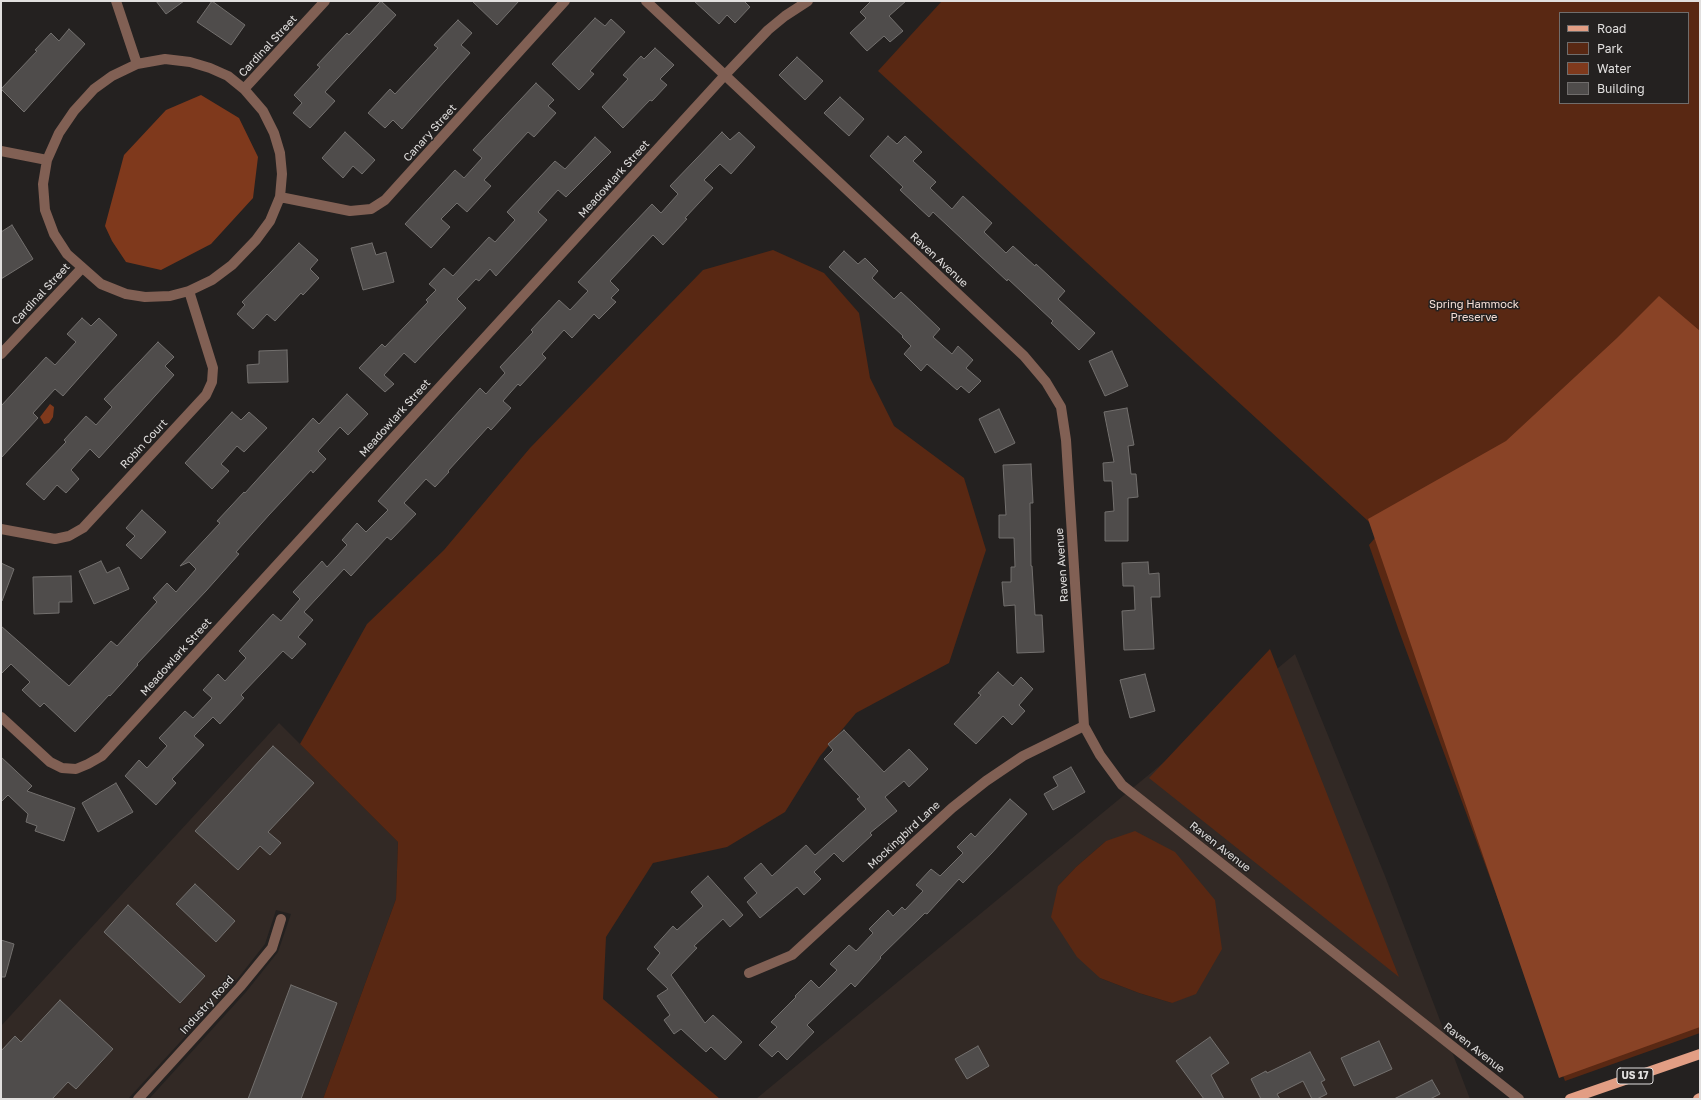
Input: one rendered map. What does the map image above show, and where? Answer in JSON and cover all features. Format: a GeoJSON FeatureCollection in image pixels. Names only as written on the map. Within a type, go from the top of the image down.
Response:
{"type":"FeatureCollection","features":[{"type":"Feature","properties":{"kind":"main road","name":"US 17"},"geometry":{"type":"LineString","coordinates":[[1570,1099],[1700,1054]]}},
{"type":"Feature","properties":{"kind":"street"},"geometry":{"type":"LineString","coordinates":[[116,1],[137,64]]}},
{"type":"Feature","properties":{"kind":"street","name":"Cardinal Street"},"geometry":{"type":"LineString","coordinates":[[244,89],[326,1]]}},
{"type":"Feature","properties":{"kind":"street","name":"Canary Street"},"geometry":{"type":"LineString","coordinates":[[280,197],[350,211],[371,210],[385,200],[565,1]]}},
{"type":"Feature","properties":{"kind":"street","name":"Raven Avenue"},"geometry":{"type":"LineString","coordinates":[[646,1],[1024,356],[1046,382],[1061,407],[1066,440],[1084,726],[1100,756],[1122,785],[1519,1099]]}},
{"type":"Feature","properties":{"kind":"street","name":"Meadowlark Street"},"geometry":{"type":"LineString","coordinates":[[1,717],[50,762],[62,768],[76,769],[102,756],[725,75],[768,30],[785,16],[808,1]]}},
{"type":"Feature","properties":{"kind":"street"},"geometry":{"type":"LineString","coordinates":[[165,59],[190,62],[228,76],[244,89],[263,111],[274,133],[280,154],[282,174],[280,197],[270,221],[256,240],[232,266],[212,280],[189,291],[170,296],[145,297],[126,294],[101,284],[67,254],[54,234],[45,210],[43,184],[47,160],[59,133],[79,106],[94,90],[112,76],[137,64],[165,59]]}},
{"type":"Feature","properties":{"kind":"street"},"geometry":{"type":"LineString","coordinates":[[1,151],[47,160]]}},
{"type":"Feature","properties":{"kind":"street","name":"Cardinal Street"},"geometry":{"type":"LineString","coordinates":[[1,354],[82,268]]}},
{"type":"Feature","properties":{"kind":"street","name":"Robin Court"},"geometry":{"type":"LineString","coordinates":[[1,529],[55,539],[69,536],[83,528],[206,395],[212,382],[213,368],[189,291]]}},
{"type":"Feature","properties":{"kind":"street","name":"Mockingbird Lane"},"geometry":{"type":"LineString","coordinates":[[749,973],[792,955],[952,808],[986,781],[1023,756],[1084,726]]}},
{"type":"Feature","properties":{"kind":"street","name":"Industry Road"},"geometry":{"type":"LineString","coordinates":[[138,1099],[240,987],[272,948],[281,919]]}},
{"type":"Feature","properties":{"kind":"shaded area"},"geometry":{"type":"Polygon","coordinates":[[[1659,296],[1700,331],[1700,1027],[1559,1078],[1368,519],[1506,441],[1617,338],[1659,296]]]}},
{"type":"Feature","properties":{"kind":"shaded area"},"geometry":{"type":"Polygon","coordinates":[[[1295,654],[1385,876],[1470,1099],[756,1099],[1295,654]],[[1106,841],[1076,867],[1058,886],[1100,978],[1139,993],[1172,1003],[1106,841]]]}},
{"type":"Feature","properties":{"kind":"shaded area"},"geometry":{"type":"Polygon","coordinates":[[[279,723],[398,842],[396,899],[323,1099],[149,1099],[246,992],[278,952],[291,914],[276,910],[265,944],[235,982],[128,1099],[1,1099],[1,1026],[279,723]]]}},
{"type":"Feature","properties":{"kind":"green space","name":"Spring Hammock Preserve"},"geometry":{"type":"Polygon","coordinates":[[[942,1],[1700,1],[1700,1033],[1565,1081],[1399,631],[1369,545],[1380,532],[878,71],[942,1]]]}},
{"type":"Feature","properties":{"kind":"green space"},"geometry":{"type":"Polygon","coordinates":[[[773,250],[824,273],[859,313],[870,378],[894,426],[964,478],[986,550],[949,663],[856,713],[820,756],[785,812],[727,847],[653,863],[606,937],[603,999],[720,1099],[323,1099],[396,899],[398,842],[300,744],[367,624],[444,550],[530,448],[703,270],[773,250]]]}},
{"type":"Feature","properties":{"kind":"green space"},"geometry":{"type":"Polygon","coordinates":[[[1270,649],[1399,977],[1149,778],[1270,649]]]}},
{"type":"Feature","properties":{"kind":"green space"},"geometry":{"type":"Polygon","coordinates":[[[1135,831],[1175,852],[1215,900],[1222,949],[1196,994],[1172,1003],[1139,993],[1100,978],[1077,957],[1051,917],[1058,886],[1076,867],[1106,841],[1135,831]]]}},
{"type":"Feature","properties":{"kind":"water"},"geometry":{"type":"Polygon","coordinates":[[[201,95],[239,118],[258,157],[253,198],[211,244],[161,270],[126,262],[112,241],[105,226],[124,155],[166,110],[201,95]]]}},
{"type":"Feature","properties":{"kind":"water"},"geometry":{"type":"Polygon","coordinates":[[[50,404],[54,407],[53,417],[49,423],[44,424],[40,417],[50,404]]]}},
{"type":"Feature","properties":{"kind":"building"},"geometry":{"type":"Polygon","coordinates":[[[156,1],[184,1],[166,14],[156,1]]]}},
{"type":"Feature","properties":{"kind":"building"},"geometry":{"type":"Polygon","coordinates":[[[212,1],[245,25],[231,45],[197,22],[212,1]]]}},
{"type":"Feature","properties":{"kind":"building"},"geometry":{"type":"Polygon","coordinates":[[[381,1],[396,15],[325,92],[335,101],[310,128],[293,113],[302,103],[294,95],[320,67],[317,65],[347,33],[349,35],[381,1]]]}},
{"type":"Feature","properties":{"kind":"building"},"geometry":{"type":"Polygon","coordinates":[[[472,1],[519,1],[497,25],[472,1]]]}},
{"type":"Feature","properties":{"kind":"building"},"geometry":{"type":"Polygon","coordinates":[[[694,1],[744,1],[750,7],[735,23],[727,15],[719,24],[694,1]]]}},
{"type":"Feature","properties":{"kind":"building"},"geometry":{"type":"Polygon","coordinates":[[[871,1],[906,1],[889,16],[903,31],[890,42],[884,36],[867,51],[850,33],[866,18],[860,12],[871,1]]]}},
{"type":"Feature","properties":{"kind":"building"},"geometry":{"type":"Polygon","coordinates":[[[595,18],[605,26],[611,19],[625,32],[590,71],[594,74],[579,90],[552,64],[595,18]]]}},
{"type":"Feature","properties":{"kind":"building"},"geometry":{"type":"Polygon","coordinates":[[[458,20],[472,33],[461,45],[470,53],[402,129],[393,120],[385,128],[368,113],[390,89],[395,94],[438,48],[434,45],[458,20]]]}},
{"type":"Feature","properties":{"kind":"building"},"geometry":{"type":"Polygon","coordinates":[[[69,29],[85,44],[24,112],[1,89],[37,51],[35,50],[51,33],[59,41],[69,29]]]}},
{"type":"Feature","properties":{"kind":"building"},"geometry":{"type":"Polygon","coordinates":[[[655,48],[674,65],[660,79],[667,85],[623,128],[602,107],[628,79],[623,75],[641,56],[644,59],[655,48]]]}},
{"type":"Feature","properties":{"kind":"building"},"geometry":{"type":"Polygon","coordinates":[[[797,57],[823,81],[805,100],[779,75],[797,57]]]}},
{"type":"Feature","properties":{"kind":"building"},"geometry":{"type":"Polygon","coordinates":[[[536,83],[554,100],[548,106],[556,113],[534,137],[528,132],[484,180],[491,186],[467,212],[457,203],[441,219],[450,227],[431,248],[405,224],[455,170],[464,178],[482,158],[473,150],[536,83]]]}},
{"type":"Feature","properties":{"kind":"building"},"geometry":{"type":"Polygon","coordinates":[[[840,97],[864,119],[849,136],[824,113],[840,97]]]}},
{"type":"Feature","properties":{"kind":"building"},"geometry":{"type":"Polygon","coordinates":[[[345,132],[375,160],[362,174],[353,166],[343,178],[322,158],[345,132]]]}},
{"type":"Feature","properties":{"kind":"building"},"geometry":{"type":"Polygon","coordinates":[[[722,132],[730,140],[739,132],[755,147],[731,174],[720,164],[704,180],[713,188],[685,218],[687,219],[663,245],[653,235],[610,281],[619,290],[611,298],[616,302],[599,319],[594,314],[572,338],[564,330],[542,354],[546,358],[520,386],[518,384],[503,401],[511,408],[491,430],[488,427],[435,487],[426,479],[404,503],[416,514],[391,540],[387,537],[351,576],[344,569],[304,612],[313,620],[298,637],[306,644],[292,659],[283,651],[241,695],[244,698],[220,724],[213,717],[194,736],[204,745],[172,779],[176,783],[156,805],[125,776],[139,760],[147,768],[167,746],[159,738],[185,711],[193,718],[212,698],[203,690],[218,674],[225,681],[246,658],[239,651],[273,614],[281,621],[300,599],[293,592],[322,561],[327,567],[347,545],[342,540],[357,523],[366,532],[388,510],[378,501],[480,388],[486,394],[505,373],[500,367],[533,332],[531,330],[559,300],[570,310],[588,291],[578,282],[652,204],[661,213],[678,194],[670,186],[722,132]]]}},
{"type":"Feature","properties":{"kind":"building"},"geometry":{"type":"Polygon","coordinates":[[[888,136],[897,144],[905,136],[922,152],[913,161],[936,182],[930,188],[952,209],[963,196],[992,223],[984,232],[1006,253],[1013,246],[1035,266],[1036,264],[1065,291],[1058,299],[1095,333],[1079,350],[1051,323],[1053,321],[1008,279],[1007,281],[933,212],[929,217],[900,190],[903,187],[870,156],[888,136]]]}},
{"type":"Feature","properties":{"kind":"building"},"geometry":{"type":"Polygon","coordinates":[[[595,137],[611,152],[566,197],[558,190],[538,212],[547,220],[496,276],[490,269],[479,281],[476,279],[457,299],[466,308],[415,363],[404,353],[384,375],[394,384],[385,392],[359,368],[382,344],[385,347],[428,302],[426,300],[436,290],[429,284],[444,268],[453,276],[489,237],[495,242],[515,220],[507,212],[555,161],[565,169],[595,137]]]}},
{"type":"Feature","properties":{"kind":"building"},"geometry":{"type":"Polygon","coordinates":[[[12,225],[33,259],[1,279],[1,232],[12,225]]]}},
{"type":"Feature","properties":{"kind":"building"},"geometry":{"type":"Polygon","coordinates":[[[299,243],[318,260],[310,269],[319,278],[303,295],[301,293],[275,321],[267,314],[253,329],[237,314],[245,305],[242,302],[299,243]]]}},
{"type":"Feature","properties":{"kind":"building"},"geometry":{"type":"Polygon","coordinates":[[[372,243],[376,255],[386,252],[394,282],[363,290],[351,248],[372,243]]]}},
{"type":"Feature","properties":{"kind":"building"},"geometry":{"type":"Polygon","coordinates":[[[844,251],[858,264],[865,258],[878,271],[872,278],[894,299],[901,292],[915,305],[940,329],[933,337],[952,354],[958,346],[973,360],[966,368],[981,381],[969,393],[961,386],[957,390],[927,364],[921,371],[904,354],[911,346],[902,337],[903,336],[829,267],[844,251]]]}},
{"type":"Feature","properties":{"kind":"building"},"geometry":{"type":"Polygon","coordinates":[[[82,318],[91,326],[99,318],[117,335],[63,396],[55,389],[33,413],[38,418],[1,458],[1,406],[46,357],[55,365],[76,342],[67,334],[82,318]]]}},
{"type":"Feature","properties":{"kind":"building"},"geometry":{"type":"Polygon","coordinates":[[[158,342],[174,357],[165,366],[174,375],[99,458],[90,449],[71,470],[79,479],[66,493],[57,485],[44,500],[26,484],[66,442],[64,440],[86,416],[96,425],[112,407],[104,399],[158,342]]]}},
{"type":"Feature","properties":{"kind":"building"},"geometry":{"type":"Polygon","coordinates":[[[287,350],[288,382],[248,383],[247,365],[259,364],[259,351],[287,350]]]}},
{"type":"Feature","properties":{"kind":"building"},"geometry":{"type":"Polygon","coordinates":[[[1112,351],[1128,386],[1105,396],[1089,361],[1112,351]]]}},
{"type":"Feature","properties":{"kind":"building"},"geometry":{"type":"Polygon","coordinates":[[[347,394],[368,414],[348,435],[340,427],[318,451],[326,459],[313,473],[311,470],[269,515],[236,552],[239,554],[206,591],[75,732],[44,703],[40,707],[22,690],[30,682],[11,664],[1,674],[1,626],[69,686],[111,641],[117,646],[157,602],[153,598],[167,583],[176,592],[196,569],[189,562],[180,566],[220,523],[217,521],[244,492],[245,493],[313,418],[319,424],[347,394]]]}},
{"type":"Feature","properties":{"kind":"building"},"geometry":{"type":"Polygon","coordinates":[[[1127,408],[1134,445],[1128,446],[1131,474],[1136,474],[1138,497],[1128,498],[1128,541],[1105,541],[1105,512],[1114,511],[1112,481],[1104,481],[1103,463],[1114,462],[1104,412],[1127,408]]]}},
{"type":"Feature","properties":{"kind":"building"},"geometry":{"type":"Polygon","coordinates":[[[999,409],[1015,443],[995,453],[979,419],[999,409]]]}},
{"type":"Feature","properties":{"kind":"building"},"geometry":{"type":"Polygon","coordinates":[[[232,412],[241,420],[249,412],[267,428],[244,452],[237,446],[221,464],[229,471],[212,489],[185,463],[232,412]]]}},
{"type":"Feature","properties":{"kind":"building"},"geometry":{"type":"Polygon","coordinates":[[[1031,464],[1033,503],[1030,503],[1031,566],[1035,615],[1042,615],[1044,652],[1017,653],[1015,605],[1004,606],[1002,582],[1011,582],[1011,567],[1015,567],[1014,538],[999,538],[999,515],[1006,515],[1003,465],[1031,464]]]}},
{"type":"Feature","properties":{"kind":"building"},"geometry":{"type":"Polygon","coordinates":[[[142,510],[166,532],[141,559],[126,545],[135,536],[126,528],[142,510]]]}},
{"type":"Feature","properties":{"kind":"building"},"geometry":{"type":"Polygon","coordinates":[[[101,561],[107,573],[119,567],[129,589],[94,604],[79,571],[101,561]]]}},
{"type":"Feature","properties":{"kind":"building"},"geometry":{"type":"Polygon","coordinates":[[[1148,562],[1149,574],[1159,573],[1160,597],[1151,597],[1154,649],[1124,650],[1122,611],[1135,610],[1134,586],[1123,586],[1122,563],[1148,562]]]}},
{"type":"Feature","properties":{"kind":"building"},"geometry":{"type":"Polygon","coordinates":[[[1,563],[14,569],[2,601],[1,601],[1,563]]]}},
{"type":"Feature","properties":{"kind":"building"},"geometry":{"type":"Polygon","coordinates":[[[71,576],[72,602],[59,602],[59,613],[34,614],[33,577],[71,576]]]}},
{"type":"Feature","properties":{"kind":"building"},"geometry":{"type":"Polygon","coordinates":[[[998,672],[1013,686],[1021,677],[1033,689],[1019,705],[1025,711],[1012,725],[1003,716],[976,744],[954,724],[981,695],[978,693],[998,672]]]}},
{"type":"Feature","properties":{"kind":"building"},"geometry":{"type":"Polygon","coordinates":[[[1145,674],[1155,711],[1130,718],[1120,680],[1145,674]]]}},
{"type":"Feature","properties":{"kind":"building"},"geometry":{"type":"Polygon","coordinates":[[[844,730],[884,772],[909,749],[928,769],[909,787],[904,781],[885,797],[897,811],[870,833],[872,835],[843,862],[834,853],[814,872],[821,879],[804,895],[797,887],[760,918],[747,902],[757,893],[744,878],[761,863],[772,876],[806,845],[815,855],[866,809],[857,799],[860,797],[824,759],[833,750],[828,744],[844,730]]]}},
{"type":"Feature","properties":{"kind":"building"},"geometry":{"type":"Polygon","coordinates":[[[273,746],[314,783],[268,832],[281,843],[270,855],[260,846],[238,870],[195,831],[273,746]]]}},
{"type":"Feature","properties":{"kind":"building"},"geometry":{"type":"Polygon","coordinates":[[[1,757],[32,786],[27,791],[75,808],[64,841],[35,831],[37,826],[26,822],[28,814],[8,795],[1,802],[1,757]]]}},
{"type":"Feature","properties":{"kind":"building"},"geometry":{"type":"Polygon","coordinates":[[[1071,767],[1085,792],[1053,810],[1044,794],[1058,786],[1053,777],[1071,767]]]}},
{"type":"Feature","properties":{"kind":"building"},"geometry":{"type":"Polygon","coordinates":[[[116,783],[133,812],[98,832],[82,803],[116,783]]]}},
{"type":"Feature","properties":{"kind":"building"},"geometry":{"type":"Polygon","coordinates":[[[1010,799],[1027,814],[963,883],[959,879],[927,914],[925,913],[880,957],[881,958],[855,987],[851,983],[807,1025],[814,1032],[787,1060],[778,1051],[772,1057],[759,1045],[777,1027],[771,1022],[811,980],[819,988],[837,970],[830,964],[849,945],[856,951],[873,933],[869,929],[888,910],[893,916],[902,907],[905,910],[923,891],[916,885],[931,869],[940,876],[963,853],[957,847],[971,833],[975,837],[1010,799]]]}},
{"type":"Feature","properties":{"kind":"building"},"geometry":{"type":"Polygon","coordinates":[[[708,876],[743,915],[730,927],[723,919],[694,946],[697,948],[671,975],[705,1023],[713,1015],[742,1042],[725,1060],[711,1047],[706,1052],[681,1029],[674,1034],[664,1020],[670,1015],[657,996],[668,989],[647,969],[660,953],[654,947],[673,926],[677,930],[703,906],[691,892],[708,876]]]}},
{"type":"Feature","properties":{"kind":"building"},"geometry":{"type":"Polygon","coordinates":[[[195,884],[235,921],[216,942],[176,904],[195,884]]]}},
{"type":"Feature","properties":{"kind":"building"},"geometry":{"type":"Polygon","coordinates":[[[128,905],[205,976],[180,1003],[104,932],[128,905]]]}},
{"type":"Feature","properties":{"kind":"building"},"geometry":{"type":"Polygon","coordinates":[[[1,940],[14,944],[5,977],[1,977],[1,940]]]}},
{"type":"Feature","properties":{"kind":"building"},"geometry":{"type":"Polygon","coordinates":[[[291,985],[337,1003],[301,1099],[248,1099],[291,985]]]}},
{"type":"Feature","properties":{"kind":"building"},"geometry":{"type":"Polygon","coordinates":[[[60,1000],[113,1049],[76,1089],[68,1082],[52,1099],[1,1099],[1,1051],[15,1036],[21,1042],[60,1000]]]}},
{"type":"Feature","properties":{"kind":"building"},"geometry":{"type":"Polygon","coordinates":[[[1210,1037],[1229,1063],[1211,1075],[1224,1099],[1204,1099],[1176,1061],[1210,1037]]]}},
{"type":"Feature","properties":{"kind":"building"},"geometry":{"type":"Polygon","coordinates":[[[1379,1041],[1392,1069],[1354,1086],[1341,1058],[1379,1041]]]}},
{"type":"Feature","properties":{"kind":"building"},"geometry":{"type":"Polygon","coordinates":[[[978,1046],[989,1066],[967,1079],[955,1059],[978,1046]]]}},
{"type":"Feature","properties":{"kind":"building"},"geometry":{"type":"Polygon","coordinates":[[[1310,1052],[1325,1080],[1321,1082],[1327,1094],[1317,1099],[1312,1099],[1303,1081],[1277,1094],[1280,1099],[1261,1099],[1251,1079],[1266,1071],[1267,1073],[1310,1052]]]}},
{"type":"Feature","properties":{"kind":"building"},"geometry":{"type":"Polygon","coordinates":[[[1432,1080],[1440,1094],[1430,1099],[1394,1099],[1432,1080]]]}}]}
